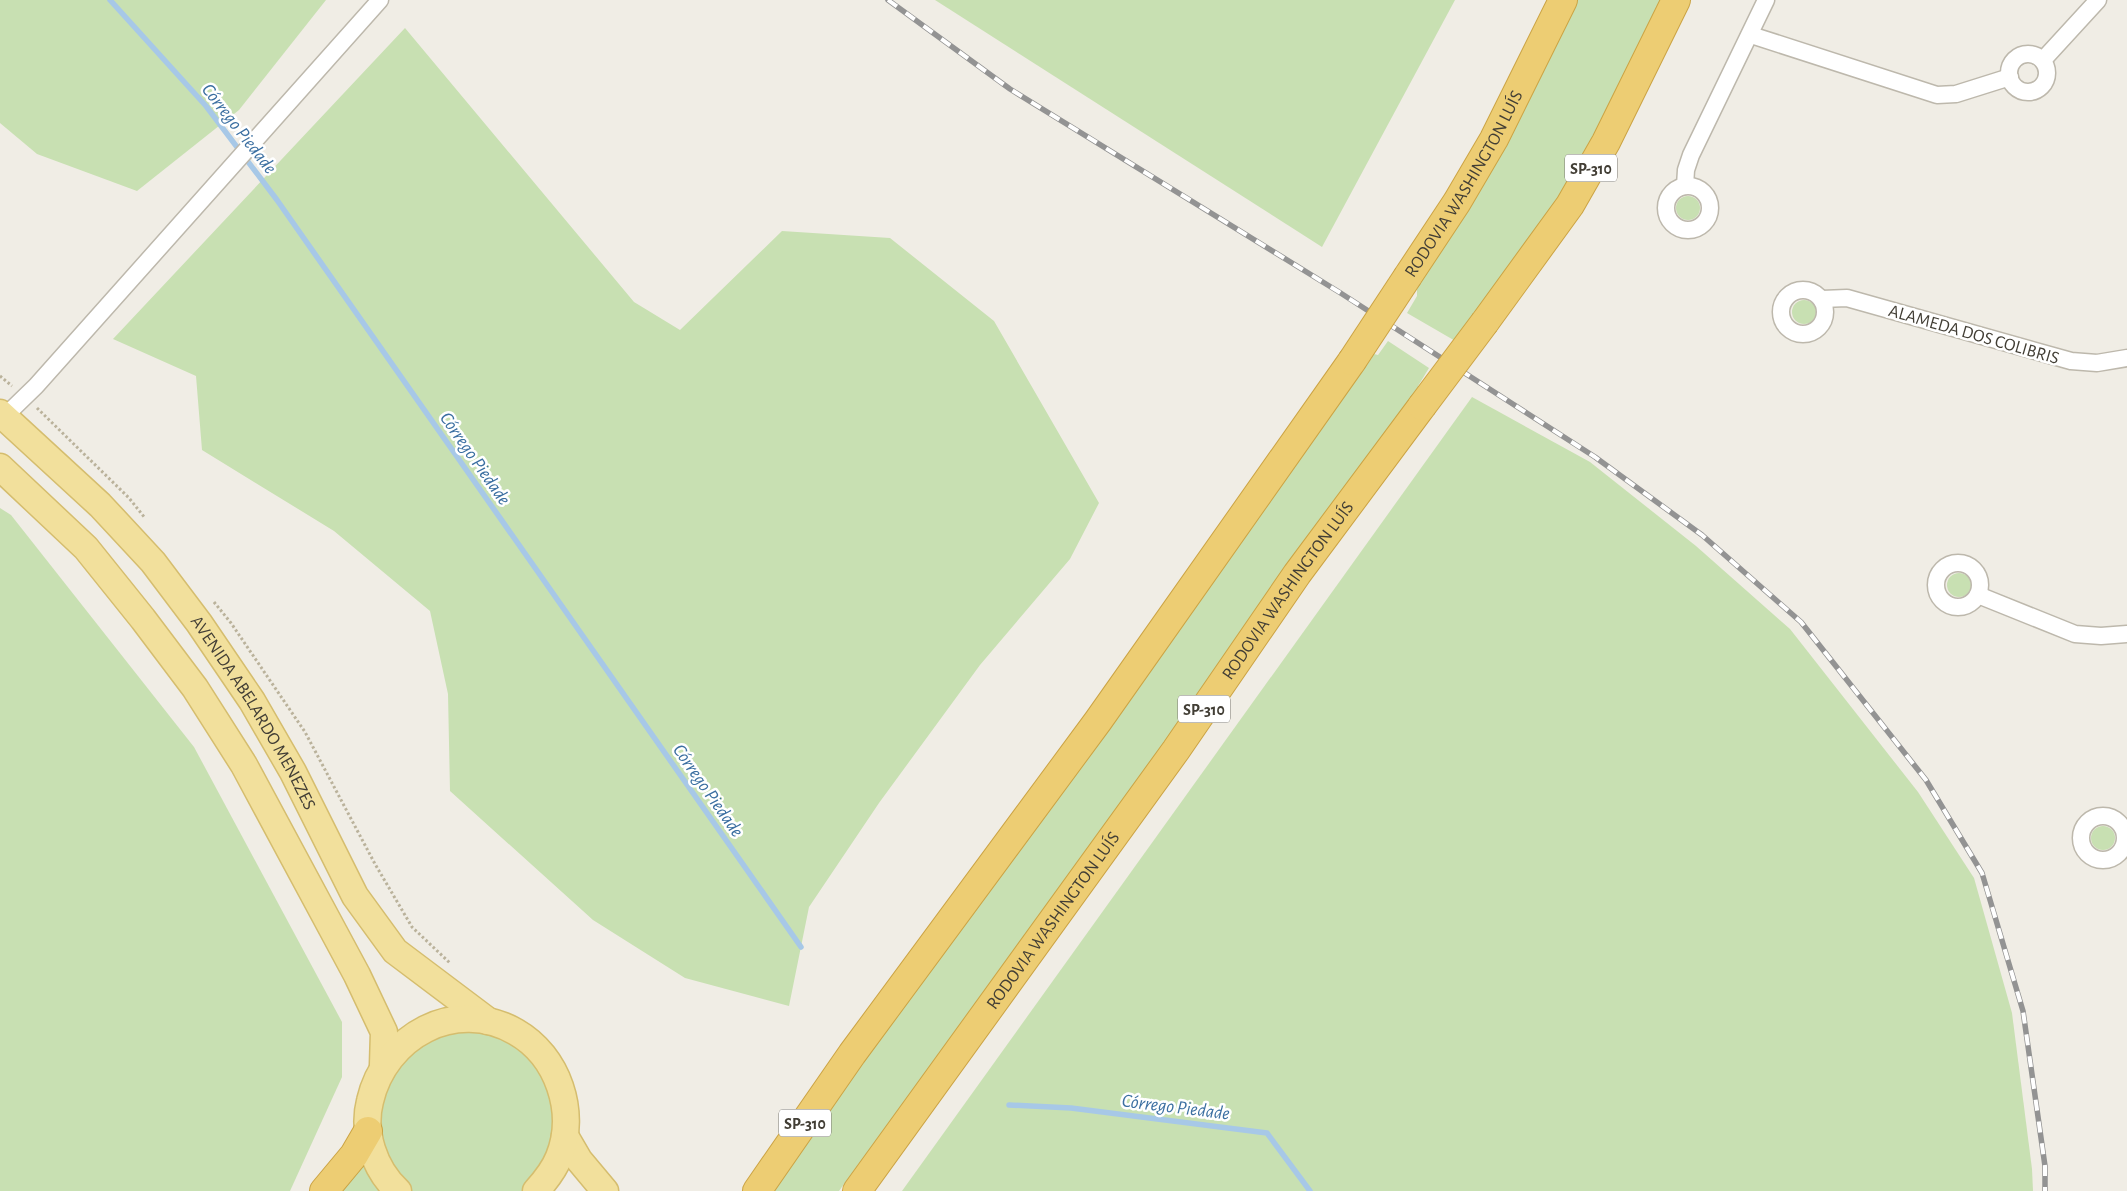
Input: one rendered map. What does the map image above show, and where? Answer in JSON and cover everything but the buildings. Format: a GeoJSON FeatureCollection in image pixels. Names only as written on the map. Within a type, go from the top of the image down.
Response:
{"type":"FeatureCollection","features":[{"type":"Feature","properties":{"kind":"highway","name":"RODOVIA WASHINGTON LUÍS"},"geometry":{"type":"LineString","coordinates":[[757,1191],[852,1054],[1098,721],[1352,361],[1457,202],[1494,139],[1563,0]]}},
{"type":"Feature","properties":{"kind":"highway","name":"RODOVIA WASHINGTON LUÍS"},"geometry":{"type":"LineString","coordinates":[[857,1191],[1176,750],[1297,574],[1570,206],[1606,142],[1676,0]]}},
{"type":"Feature","properties":{"kind":"highway"},"geometry":{"type":"LineString","coordinates":[[324,1191],[354,1154],[368,1131]]}},
{"type":"Feature","properties":{"kind":"main road","name":"AVENIDA ABELARDO MENEZES"},"geometry":{"type":"LineString","coordinates":[[2,415],[100,505],[153,562],[199,623],[252,701],[293,772],[355,896],[395,951],[488,1021]]}},
{"type":"Feature","properties":{"kind":"main road","name":"AVENIDA ABELARDO MENEZES"},"geometry":{"type":"LineString","coordinates":[[0,467],[86,548],[143,618],[195,688],[244,765],[357,975],[384,1032],[383,1065]]}},
{"type":"Feature","properties":{"kind":"main road"},"geometry":{"type":"LineString","coordinates":[[398,1191],[381,1170],[372,1151],[368,1131],[368,1108],[373,1086],[383,1065],[405,1042],[418,1032],[440,1023],[464,1019],[488,1021],[516,1032],[540,1051],[557,1076],[566,1105],[565,1136],[559,1157],[549,1176],[536,1191]]}},
{"type":"Feature","properties":{"kind":"main road"},"geometry":{"type":"LineString","coordinates":[[565,1136],[579,1160],[605,1191]]}},
{"type":"Feature","properties":{"kind":"street"},"geometry":{"type":"LineString","coordinates":[[2,415],[36,386],[222,176],[268,128],[380,0]]}},
{"type":"Feature","properties":{"kind":"street"},"geometry":{"type":"LineString","coordinates":[[1685,186],[1686,170],[1691,155],[1751,35],[1766,0]]}},
{"type":"Feature","properties":{"kind":"street"},"geometry":{"type":"LineString","coordinates":[[2043,60],[2098,0]]}},
{"type":"Feature","properties":{"kind":"street"},"geometry":{"type":"LineString","coordinates":[[1751,35],[1937,95],[1956,94],[2010,77]]}},
{"type":"Feature","properties":{"kind":"street"},"geometry":{"type":"LineString","coordinates":[[2036,55],[2043,60],[2047,76],[2044,84],[2037,90],[2029,92],[2020,90],[2014,85],[2010,77],[2013,61],[2020,56],[2036,55]]}},
{"type":"Feature","properties":{"kind":"street","name":"ALAMEDA DOS COLIBRIS"},"geometry":{"type":"LineString","coordinates":[[1822,300],[1847,298],[2071,361],[2097,363],[2127,358]]}},
{"type":"Feature","properties":{"kind":"street"},"geometry":{"type":"LineString","coordinates":[[1978,595],[2075,634],[2101,636],[2127,634]]}},
{"type":"Feature","properties":{"kind":"green space"},"geometry":{"type":"Polygon","coordinates":[[[0,0],[326,0],[239,110],[137,191],[37,154],[0,123],[0,0]]]}},
{"type":"Feature","properties":{"kind":"green space"},"geometry":{"type":"Polygon","coordinates":[[[935,0],[1455,0],[1322,247],[935,0]]]}},
{"type":"Feature","properties":{"kind":"green space"},"geometry":{"type":"Polygon","coordinates":[[[1577,0],[1665,0],[1608,113],[1557,205],[1457,342],[1407,313],[1417,296],[1417,288],[1482,184],[1526,105],[1577,0]]]}},
{"type":"Feature","properties":{"kind":"green space"},"geometry":{"type":"Polygon","coordinates":[[[405,28],[634,302],[680,330],[782,231],[890,238],[994,321],[1099,503],[1070,559],[980,665],[879,803],[809,907],[789,1006],[685,978],[593,920],[450,791],[448,694],[430,611],[334,531],[202,450],[196,376],[113,339],[405,28]]]}},
{"type":"Feature","properties":{"kind":"green space"},"geometry":{"type":"Polygon","coordinates":[[[1688,196],[1693,197],[1699,203],[1699,213],[1693,219],[1688,220],[1683,219],[1677,213],[1676,208],[1677,203],[1683,197],[1688,196]]]}},
{"type":"Feature","properties":{"kind":"green space"},"geometry":{"type":"Polygon","coordinates":[[[1804,300],[1809,301],[1815,307],[1815,317],[1809,323],[1804,324],[1799,323],[1793,317],[1792,312],[1793,307],[1799,301],[1804,300]]]}},
{"type":"Feature","properties":{"kind":"green space"},"geometry":{"type":"Polygon","coordinates":[[[1388,341],[1429,368],[1418,386],[1421,389],[1159,757],[1060,886],[839,1191],[770,1191],[1374,354],[1378,355],[1388,341]]]}},
{"type":"Feature","properties":{"kind":"green space"},"geometry":{"type":"Polygon","coordinates":[[[1472,397],[1590,462],[1696,546],[1790,629],[1918,792],[1974,878],[2012,1013],[2032,1169],[2033,1191],[902,1191],[1472,397]]]}},
{"type":"Feature","properties":{"kind":"green space"},"geometry":{"type":"Polygon","coordinates":[[[0,508],[11,515],[194,747],[342,1022],[342,1077],[290,1191],[0,1191],[0,508]]]}},
{"type":"Feature","properties":{"kind":"green space"},"geometry":{"type":"Polygon","coordinates":[[[1959,573],[1964,574],[1970,580],[1970,590],[1964,596],[1959,597],[1954,596],[1948,590],[1947,585],[1948,580],[1954,574],[1959,573]]]}},
{"type":"Feature","properties":{"kind":"green space"},"geometry":{"type":"Polygon","coordinates":[[[2103,826],[2108,827],[2114,833],[2114,843],[2108,849],[2103,850],[2098,849],[2092,843],[2091,838],[2092,833],[2098,827],[2103,826]]]}},
{"type":"Feature","properties":{"kind":"green space"},"geometry":{"type":"Polygon","coordinates":[[[486,1030],[528,1051],[553,1091],[556,1138],[534,1180],[522,1191],[411,1191],[406,1187],[380,1147],[378,1100],[399,1058],[439,1032],[486,1030]]]}},
{"type":"Feature","properties":{"kind":"green space"},"geometry":{"type":"Polygon","coordinates":[[[367,1140],[391,1191],[330,1191],[367,1140]]]}},
{"type":"Feature","properties":{"kind":"waterway","name":"Córrego Piedade"},"geometry":{"type":"LineString","coordinates":[[110,0],[206,106],[277,200],[801,947]]}},
{"type":"Feature","properties":{"kind":"waterway","name":"Córrego Piedade"},"geometry":{"type":"LineString","coordinates":[[1009,1105],[1071,1108],[1267,1133],[1310,1191]]}},
{"type":"Feature","properties":{"kind":"railway"},"geometry":{"type":"LineString","coordinates":[[888,0],[1010,89],[1339,292],[1595,457],[1702,535],[1801,622],[1926,780],[1982,873],[2023,1011],[2045,1166],[2045,1191]]}}]}
